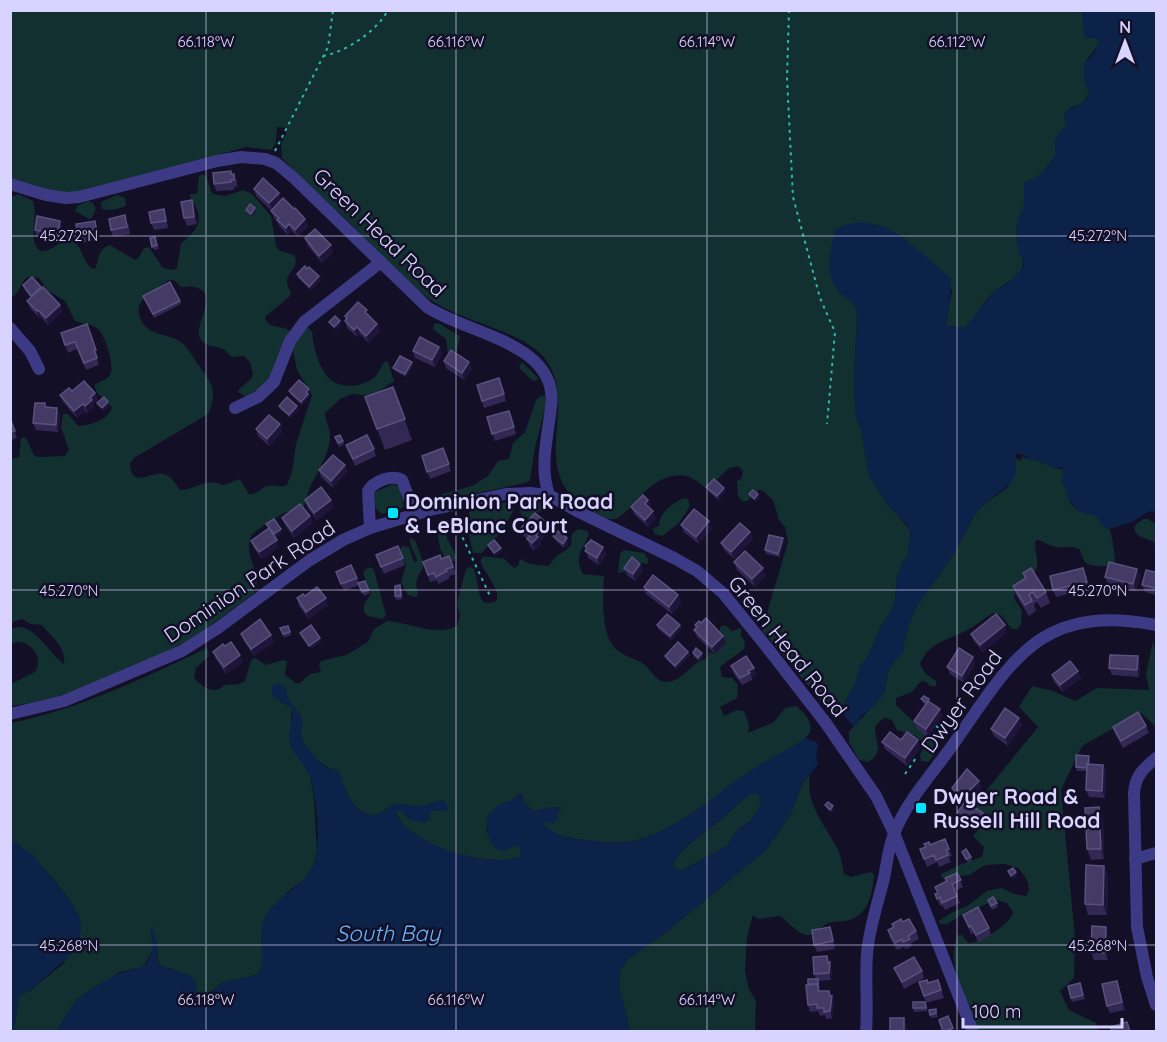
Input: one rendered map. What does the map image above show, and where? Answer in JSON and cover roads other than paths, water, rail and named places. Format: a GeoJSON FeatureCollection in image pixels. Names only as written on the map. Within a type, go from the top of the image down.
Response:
{"type":"FeatureCollection","features":[{"type":"Feature","properties":{"kind":"street","name":"Green Head Road"},"geometry":{"type":"LineString","coordinates":[[10,184],[41,194],[73,198],[225,159],[250,157],[271,161],[294,178],[418,299],[435,312],[518,348],[537,363],[548,382],[552,398],[544,459],[545,480],[549,495],[684,563],[710,581],[753,630],[821,716],[867,780],[894,833],[973,1032]]}},
{"type":"Feature","properties":{"kind":"street"},"geometry":{"type":"LineString","coordinates":[[235,408],[258,397],[274,382],[290,341],[304,321],[381,262]]}},
{"type":"Feature","properties":{"kind":"street"},"geometry":{"type":"LineString","coordinates":[[10,328],[30,351],[39,369]]}},
{"type":"Feature","properties":{"kind":"street"},"geometry":{"type":"LineString","coordinates":[[370,528],[366,497],[368,491],[375,483],[391,478],[398,477],[402,480],[415,514]]}},
{"type":"Feature","properties":{"kind":"street","name":"Dominion Park Road"},"geometry":{"type":"LineString","coordinates":[[10,714],[64,701],[182,651],[218,628],[315,556],[370,528],[415,514],[506,494],[549,495]]}},
{"type":"Feature","properties":{"kind":"street","name":"Dwyer Road"},"geometry":{"type":"LineString","coordinates":[[894,833],[907,809],[956,740],[1017,658],[1029,647],[1054,632],[1084,621],[1126,620],[1156,625]]}},
{"type":"Feature","properties":{"kind":"street"},"geometry":{"type":"LineString","coordinates":[[1156,758],[1139,774],[1135,784],[1138,934],[1147,977],[1156,1005]]}},
{"type":"Feature","properties":{"kind":"street"},"geometry":{"type":"LineString","coordinates":[[866,1032],[869,941],[894,833]]}},
{"type":"Feature","properties":{"kind":"street"},"geometry":{"type":"LineString","coordinates":[[1136,859],[1156,853]]}},
{"type":"Feature","properties":{"kind":"water"},"geometry":{"type":"Polygon","coordinates":[[[1082,11],[1156,11],[1156,511],[1148,512],[1132,522],[1109,529],[1105,528],[1095,515],[1078,511],[1068,499],[1062,481],[1063,468],[1051,467],[1037,460],[1029,460],[1016,453],[1016,473],[1012,482],[981,507],[974,516],[953,555],[914,610],[904,642],[904,652],[892,664],[888,672],[884,693],[873,707],[863,714],[854,727],[840,711],[855,684],[861,665],[869,655],[880,628],[889,615],[895,600],[897,577],[908,555],[911,536],[909,527],[888,505],[869,475],[855,408],[857,314],[853,304],[840,293],[831,279],[829,263],[835,230],[852,224],[867,223],[883,227],[912,245],[951,278],[947,326],[965,328],[994,291],[1008,283],[1024,266],[1023,258],[1019,254],[1016,229],[1024,206],[1024,183],[1036,178],[1055,156],[1055,139],[1067,124],[1065,111],[1081,104],[1090,95],[1084,81],[1084,64],[1094,53],[1099,42],[1096,38],[1085,38],[1082,11]]]}},
{"type":"Feature","properties":{"kind":"water","name":"South Bay"},"geometry":{"type":"Polygon","coordinates":[[[278,684],[285,686],[289,700],[300,714],[302,726],[300,731],[304,744],[318,761],[328,768],[338,770],[356,807],[370,815],[379,814],[395,804],[423,806],[445,801],[449,808],[446,811],[431,811],[425,823],[410,820],[400,811],[396,814],[418,836],[434,845],[471,857],[506,860],[520,857],[521,849],[516,845],[502,850],[493,846],[486,818],[500,805],[517,797],[520,793],[523,802],[533,811],[554,807],[562,808],[557,812],[557,820],[554,823],[544,825],[554,832],[575,838],[623,843],[646,838],[663,831],[758,766],[805,738],[818,745],[816,754],[818,764],[802,784],[790,815],[765,851],[665,933],[628,959],[620,971],[619,986],[630,1031],[57,1031],[70,1008],[81,996],[117,975],[145,964],[152,952],[152,925],[158,950],[157,962],[161,966],[190,975],[195,981],[198,994],[202,997],[208,996],[221,983],[259,974],[262,962],[261,934],[264,920],[274,905],[308,874],[316,857],[318,834],[312,784],[289,740],[292,708],[272,696],[272,686],[278,684]],[[751,794],[741,801],[681,852],[673,866],[683,870],[728,845],[738,829],[751,820],[759,808],[761,802],[759,794],[751,794]]]}},
{"type":"Feature","properties":{"kind":"water"},"geometry":{"type":"Polygon","coordinates":[[[11,840],[32,854],[65,894],[80,918],[81,928],[79,942],[74,952],[31,990],[19,996],[14,1032],[10,1031],[11,840]]]}},
{"type":"Feature","properties":{"kind":"place","name":"Dominion Park Road & LeBlanc Court"},"geometry":{"type":"Point","coordinates":[393,513]}},
{"type":"Feature","properties":{"kind":"place","name":"Dwyer Road & Russell Hill Road"},"geometry":{"type":"Point","coordinates":[921,808]}}]}
